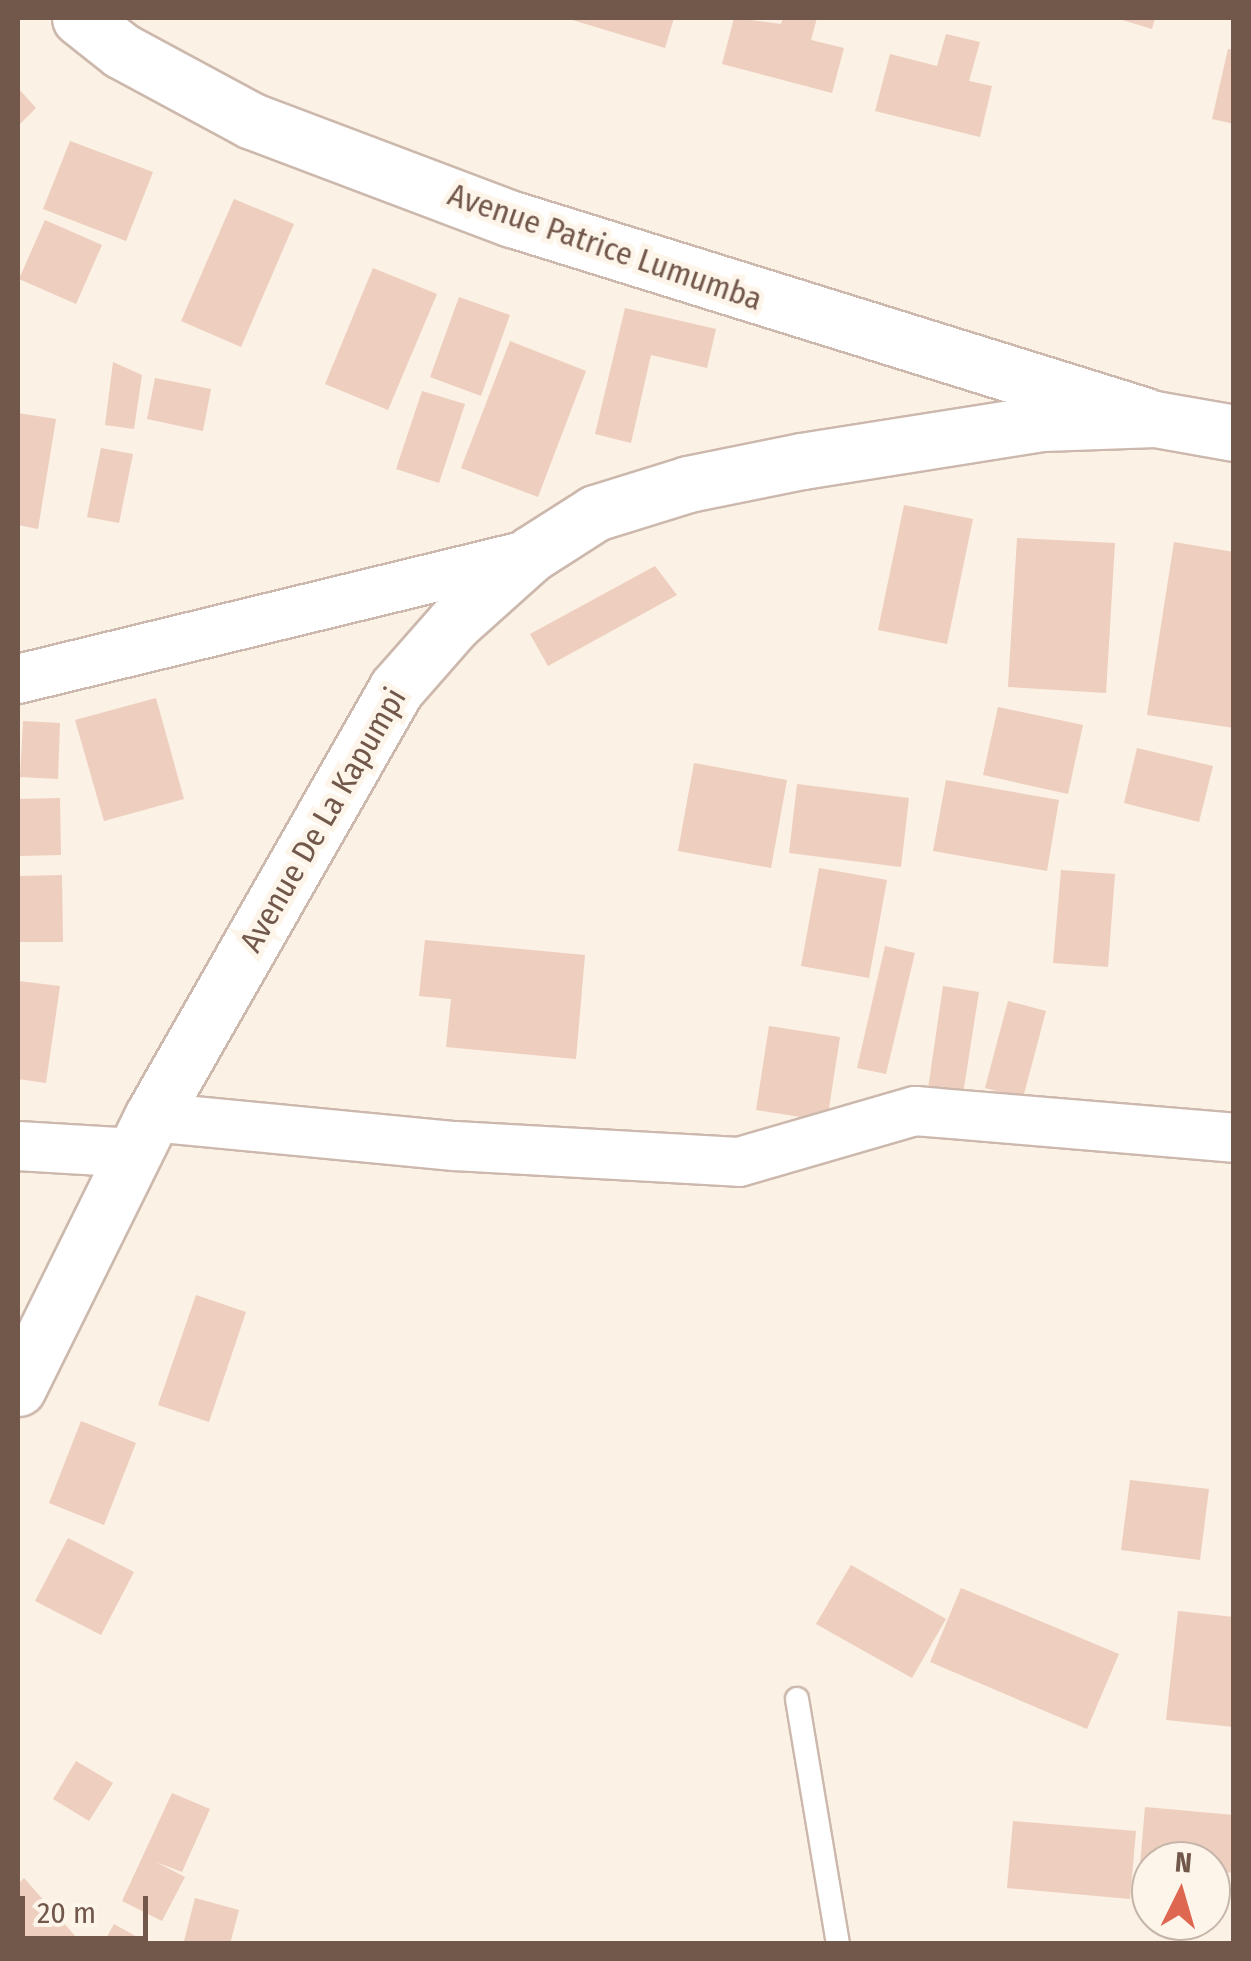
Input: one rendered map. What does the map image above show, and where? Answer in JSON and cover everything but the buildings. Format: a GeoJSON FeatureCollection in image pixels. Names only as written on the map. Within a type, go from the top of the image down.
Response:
{"type":"FeatureCollection","features":[{"type":"Feature","properties":{"kind":"main road","name":"Avenue Patrice Lumumba"},"geometry":{"type":"LineString","coordinates":[[80,18],[122,51],[252,121],[512,219],[1155,419]]}},
{"type":"Feature","properties":{"kind":"main road","name":"Avenue De La Kapumpi"},"geometry":{"type":"LineString","coordinates":[[18,1388],[143,1135],[396,689],[454,623],[532,554],[596,513],[688,484],[943,436],[1043,422],[1155,419],[1234,433]]}},
{"type":"Feature","properties":{"kind":"street"},"geometry":{"type":"LineString","coordinates":[[18,680],[532,554]]}},
{"type":"Feature","properties":{"kind":"street"},"geometry":{"type":"LineString","coordinates":[[18,1146],[143,1135],[455,1146],[739,1162],[915,1111],[1234,1138]]}},
{"type":"Feature","properties":{"kind":"lane"},"geometry":{"type":"LineString","coordinates":[[797,1699],[838,1944]]}}]}
